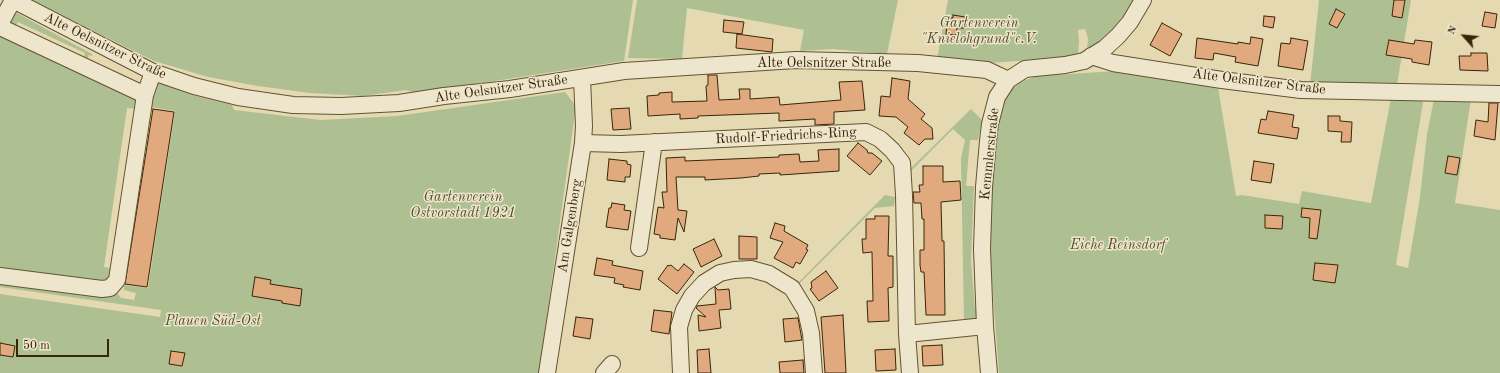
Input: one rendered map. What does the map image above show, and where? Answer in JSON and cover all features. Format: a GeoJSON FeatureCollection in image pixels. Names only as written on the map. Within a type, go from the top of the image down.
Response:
{"type":"FeatureCollection","features":[{"type":"Feature","properties":{"kind":"street"},"geometry":{"type":"LineString","coordinates":[[0,24],[13,0]]}},
{"type":"Feature","properties":{"kind":"street","name":"Alte Oelsnitzer Straße"},"geometry":{"type":"LineString","coordinates":[[13,0],[153,72],[194,86],[238,97],[293,105],[341,106],[399,103],[656,68],[796,60],[918,63],[986,70],[1008,80]]}},
{"type":"Feature","properties":{"kind":"street","name":"Kemmlerstraße"},"geometry":{"type":"LineString","coordinates":[[989,373],[982,249],[988,141],[990,124],[997,97],[1008,80],[1025,70],[1084,61],[1105,48],[1130,22],[1143,0]]}},
{"type":"Feature","properties":{"kind":"street"},"geometry":{"type":"LineString","coordinates":[[0,27],[144,95]]}},
{"type":"Feature","properties":{"kind":"street","name":"Alte Oelsnitzer Straße"},"geometry":{"type":"LineString","coordinates":[[1091,56],[1113,63],[1222,80],[1301,90],[1500,94]]}},
{"type":"Feature","properties":{"kind":"street"},"geometry":{"type":"LineString","coordinates":[[0,276],[102,289],[110,288],[117,280],[144,95],[153,72]]}},
{"type":"Feature","properties":{"kind":"street","name":"Am Galgenberg"},"geometry":{"type":"LineString","coordinates":[[547,373],[583,143],[584,126],[582,78]]}},
{"type":"Feature","properties":{"kind":"street","name":"Rudolf-Friedrichs-Ring"},"geometry":{"type":"LineString","coordinates":[[583,143],[654,142],[866,132],[880,139],[892,150],[902,163],[907,334],[910,373]]}},
{"type":"Feature","properties":{"kind":"street"},"geometry":{"type":"LineString","coordinates":[[639,248],[654,142]]}},
{"type":"Feature","properties":{"kind":"street"},"geometry":{"type":"LineString","coordinates":[[681,373],[680,327],[684,310],[692,296],[704,283],[720,273],[751,269],[769,274],[792,288],[806,311],[811,333],[814,373]]}},
{"type":"Feature","properties":{"kind":"street"},"geometry":{"type":"LineString","coordinates":[[907,334],[986,326]]}},
{"type":"Feature","properties":{"kind":"green space"},"geometry":{"type":"Polygon","coordinates":[[[31,0],[633,0],[624,61],[417,93],[406,90],[363,96],[310,93],[208,77],[154,61],[31,0]]]}},
{"type":"Feature","properties":{"kind":"green space","name":"Gartenverein \"Knielohgrund\"e.V."},"geometry":{"type":"Polygon","coordinates":[[[637,0],[898,0],[887,54],[832,49],[800,51],[804,30],[687,8],[682,59],[628,58],[637,0]]]}},
{"type":"Feature","properties":{"kind":"green space","name":"Gartenverein \"Knielohgrund\"e.V."},"geometry":{"type":"Polygon","coordinates":[[[948,0],[1138,0],[1121,24],[1101,43],[1087,51],[1088,38],[1085,29],[1078,30],[1078,55],[1061,58],[988,63],[937,59],[948,0]]]}},
{"type":"Feature","properties":{"kind":"green space"},"geometry":{"type":"Polygon","coordinates":[[[1319,0],[1411,0],[1397,85],[1310,85],[1319,0]]]}},
{"type":"Feature","properties":{"kind":"green space"},"geometry":{"type":"Polygon","coordinates":[[[15,12],[92,54],[92,56],[89,55],[85,64],[82,62],[85,53],[18,22],[14,29],[9,23],[15,12]]]}},
{"type":"Feature","properties":{"kind":"green space"},"geometry":{"type":"Polygon","coordinates":[[[0,27],[145,95],[142,109],[127,108],[104,267],[118,269],[110,288],[0,276],[0,27]]]}},
{"type":"Feature","properties":{"kind":"green space","name":"Eiche Reinsdorf"},"geometry":{"type":"Polygon","coordinates":[[[1117,71],[1135,75],[1159,76],[1203,83],[1205,86],[1218,87],[1236,196],[1242,195],[1299,204],[1302,191],[1371,203],[1391,98],[1416,98],[1422,101],[1423,103],[1396,265],[1408,268],[1420,197],[1427,134],[1434,99],[1471,99],[1455,203],[1500,210],[1500,373],[999,373],[990,256],[991,176],[997,127],[1003,103],[1012,89],[1020,82],[1037,76],[1117,71]]]}},
{"type":"Feature","properties":{"kind":"green space"},"geometry":{"type":"Polygon","coordinates":[[[158,82],[192,95],[232,105],[234,110],[321,120],[397,116],[565,92],[576,106],[539,373],[0,373],[0,294],[160,317],[161,310],[0,287],[0,279],[114,289],[121,298],[134,300],[136,293],[124,290],[124,285],[148,288],[175,111],[151,107],[154,85],[158,82]]]}},
{"type":"Feature","properties":{"kind":"green space"},"geometry":{"type":"Polygon","coordinates":[[[971,109],[982,120],[978,140],[970,140],[966,186],[974,186],[971,260],[975,309],[979,309],[975,319],[964,322],[961,158],[965,140],[953,129],[909,173],[910,169],[971,109]]]}},
{"type":"Feature","properties":{"kind":"green space"},"geometry":{"type":"Polygon","coordinates":[[[885,195],[895,197],[894,206],[875,208],[796,287],[796,285],[885,195]]]}},
{"type":"Feature","properties":{"kind":"building"},"geometry":{"type":"Polygon","coordinates":[[[1394,0],[1405,0],[1402,18],[1392,16],[1394,0]]]}},
{"type":"Feature","properties":{"kind":"building"},"geometry":{"type":"Polygon","coordinates":[[[1336,9],[1345,14],[1337,28],[1329,24],[1336,9]]]}},
{"type":"Feature","properties":{"kind":"building"},"geometry":{"type":"Polygon","coordinates":[[[1485,12],[1497,14],[1495,28],[1482,26],[1485,12]]]}},
{"type":"Feature","properties":{"kind":"building"},"geometry":{"type":"Polygon","coordinates":[[[953,15],[965,17],[964,28],[957,28],[956,35],[946,34],[948,18],[953,18],[953,15]]]}},
{"type":"Feature","properties":{"kind":"building"},"geometry":{"type":"Polygon","coordinates":[[[1264,16],[1275,17],[1273,28],[1263,26],[1264,16]]]}},
{"type":"Feature","properties":{"kind":"building"},"geometry":{"type":"Polygon","coordinates":[[[724,20],[744,22],[742,34],[723,32],[724,20]]]}},
{"type":"Feature","properties":{"kind":"building"},"geometry":{"type":"Polygon","coordinates":[[[1162,23],[1182,34],[1170,56],[1150,45],[1162,23]]]}},
{"type":"Feature","properties":{"kind":"building"},"geometry":{"type":"Polygon","coordinates":[[[737,34],[773,39],[772,52],[736,48],[737,34]]]}},
{"type":"Feature","properties":{"kind":"building"},"geometry":{"type":"Polygon","coordinates":[[[1251,37],[1263,39],[1258,66],[1235,62],[1236,57],[1214,53],[1213,60],[1195,58],[1197,38],[1238,44],[1238,42],[1250,44],[1251,37]]]}},
{"type":"Feature","properties":{"kind":"building"},"geometry":{"type":"Polygon","coordinates":[[[1291,38],[1308,41],[1303,70],[1278,66],[1281,43],[1290,44],[1291,38]]]}},
{"type":"Feature","properties":{"kind":"building"},"geometry":{"type":"Polygon","coordinates":[[[1389,40],[1414,44],[1415,40],[1432,42],[1429,65],[1412,62],[1412,59],[1386,55],[1389,40]]]}},
{"type":"Feature","properties":{"kind":"building"},"geometry":{"type":"Polygon","coordinates":[[[1471,53],[1487,53],[1488,71],[1460,70],[1459,56],[1471,56],[1471,53]]]}},
{"type":"Feature","properties":{"kind":"building"},"geometry":{"type":"Polygon","coordinates":[[[708,75],[717,75],[719,100],[740,99],[739,89],[750,89],[750,99],[779,97],[780,105],[841,100],[839,82],[862,81],[865,110],[834,112],[834,124],[815,125],[815,119],[779,121],[779,113],[698,116],[698,118],[680,119],[680,114],[648,116],[647,96],[672,92],[672,102],[707,101],[706,86],[708,85],[708,75]]]}},
{"type":"Feature","properties":{"kind":"building"},"geometry":{"type":"Polygon","coordinates":[[[892,78],[910,81],[908,99],[925,114],[921,119],[932,128],[933,139],[925,139],[919,145],[904,133],[908,127],[896,117],[879,116],[881,96],[890,97],[892,78]]]}},
{"type":"Feature","properties":{"kind":"building"},"geometry":{"type":"Polygon","coordinates":[[[1489,103],[1498,103],[1495,140],[1474,136],[1476,120],[1488,122],[1489,103]]]}},
{"type":"Feature","properties":{"kind":"building"},"geometry":{"type":"Polygon","coordinates":[[[629,108],[631,129],[613,130],[611,109],[629,108]]]}},
{"type":"Feature","properties":{"kind":"building"},"geometry":{"type":"Polygon","coordinates":[[[153,109],[174,112],[147,287],[125,284],[153,109]]]}},
{"type":"Feature","properties":{"kind":"building"},"geometry":{"type":"Polygon","coordinates":[[[1268,111],[1294,115],[1292,127],[1299,128],[1297,139],[1258,133],[1261,119],[1266,120],[1268,111]]]}},
{"type":"Feature","properties":{"kind":"building"},"geometry":{"type":"Polygon","coordinates":[[[1328,116],[1340,116],[1340,121],[1352,122],[1351,142],[1341,142],[1342,132],[1328,131],[1328,116]]]}},
{"type":"Feature","properties":{"kind":"building"},"geometry":{"type":"Polygon","coordinates":[[[858,143],[867,150],[868,153],[872,153],[882,161],[870,175],[847,156],[858,143]]]}},
{"type":"Feature","properties":{"kind":"building"},"geometry":{"type":"Polygon","coordinates":[[[839,149],[839,171],[780,175],[780,173],[759,174],[759,176],[741,178],[705,180],[705,177],[676,177],[678,210],[687,211],[684,232],[678,218],[675,240],[660,238],[660,235],[654,234],[658,207],[664,208],[662,192],[667,192],[666,158],[685,157],[685,161],[779,157],[779,155],[799,154],[800,162],[819,161],[818,150],[839,149]]]}},
{"type":"Feature","properties":{"kind":"building"},"geometry":{"type":"Polygon","coordinates":[[[1448,156],[1460,158],[1457,175],[1445,173],[1448,156]]]}},
{"type":"Feature","properties":{"kind":"building"},"geometry":{"type":"Polygon","coordinates":[[[609,159],[627,161],[627,164],[631,165],[630,177],[625,177],[625,182],[607,180],[609,159]]]}},
{"type":"Feature","properties":{"kind":"building"},"geometry":{"type":"Polygon","coordinates":[[[1254,161],[1274,164],[1271,183],[1251,180],[1254,161]]]}},
{"type":"Feature","properties":{"kind":"building"},"geometry":{"type":"Polygon","coordinates":[[[923,166],[943,166],[943,182],[960,181],[961,200],[941,202],[942,241],[944,241],[945,315],[926,315],[924,272],[921,272],[920,265],[920,250],[924,250],[924,219],[922,219],[921,203],[914,203],[913,192],[920,192],[919,185],[923,185],[923,166]]]}},
{"type":"Feature","properties":{"kind":"building"},"geometry":{"type":"Polygon","coordinates":[[[612,203],[625,205],[624,210],[631,211],[628,230],[606,227],[609,208],[611,208],[612,203]]]}},
{"type":"Feature","properties":{"kind":"building"},"geometry":{"type":"Polygon","coordinates":[[[1302,208],[1321,210],[1317,239],[1309,238],[1310,218],[1301,217],[1302,208]]]}},
{"type":"Feature","properties":{"kind":"building"},"geometry":{"type":"Polygon","coordinates":[[[1265,215],[1283,216],[1282,229],[1265,228],[1265,215]]]}},
{"type":"Feature","properties":{"kind":"building"},"geometry":{"type":"Polygon","coordinates":[[[875,216],[889,216],[888,256],[893,256],[893,287],[888,288],[889,321],[868,322],[867,301],[873,301],[872,252],[863,253],[862,239],[866,239],[866,219],[875,219],[875,216]]]}},
{"type":"Feature","properties":{"kind":"building"},"geometry":{"type":"Polygon","coordinates":[[[775,223],[785,226],[784,231],[808,245],[806,249],[808,250],[800,264],[796,262],[793,268],[774,258],[783,242],[770,238],[775,223]]]}},
{"type":"Feature","properties":{"kind":"building"},"geometry":{"type":"Polygon","coordinates":[[[739,236],[757,237],[757,259],[739,259],[739,236]]]}},
{"type":"Feature","properties":{"kind":"building"},"geometry":{"type":"Polygon","coordinates":[[[714,239],[722,256],[701,267],[693,249],[714,239]]]}},
{"type":"Feature","properties":{"kind":"building"},"geometry":{"type":"Polygon","coordinates":[[[597,258],[613,261],[612,265],[643,271],[640,290],[623,287],[624,285],[614,283],[615,278],[594,275],[597,258]]]}},
{"type":"Feature","properties":{"kind":"building"},"geometry":{"type":"Polygon","coordinates":[[[1315,263],[1338,265],[1335,283],[1313,280],[1315,263]]]}},
{"type":"Feature","properties":{"kind":"building"},"geometry":{"type":"Polygon","coordinates":[[[684,264],[694,272],[677,294],[658,279],[668,265],[671,265],[678,271],[684,264]]]}},
{"type":"Feature","properties":{"kind":"building"},"geometry":{"type":"Polygon","coordinates":[[[826,271],[838,288],[819,301],[810,289],[812,288],[811,282],[826,271]]]}},
{"type":"Feature","properties":{"kind":"building"},"geometry":{"type":"Polygon","coordinates":[[[255,277],[271,280],[270,284],[302,289],[300,306],[282,303],[282,301],[252,296],[255,277]]]}},
{"type":"Feature","properties":{"kind":"building"},"geometry":{"type":"Polygon","coordinates":[[[715,287],[718,290],[729,289],[731,309],[719,310],[721,328],[699,331],[698,315],[706,317],[696,308],[697,306],[716,304],[715,287]]]}},
{"type":"Feature","properties":{"kind":"building"},"geometry":{"type":"Polygon","coordinates":[[[654,310],[672,312],[669,334],[651,331],[654,310]]]}},
{"type":"Feature","properties":{"kind":"building"},"geometry":{"type":"Polygon","coordinates":[[[843,315],[846,373],[825,373],[821,317],[843,315]]]}},
{"type":"Feature","properties":{"kind":"building"},"geometry":{"type":"Polygon","coordinates":[[[576,317],[593,319],[590,339],[573,336],[576,317]]]}},
{"type":"Feature","properties":{"kind":"building"},"geometry":{"type":"Polygon","coordinates":[[[798,318],[802,340],[785,342],[783,319],[798,318]]]}},
{"type":"Feature","properties":{"kind":"building"},"geometry":{"type":"Polygon","coordinates":[[[0,343],[15,346],[13,357],[0,355],[0,343]]]}},
{"type":"Feature","properties":{"kind":"building"},"geometry":{"type":"Polygon","coordinates":[[[942,345],[943,365],[923,366],[922,346],[942,345]]]}},
{"type":"Feature","properties":{"kind":"building"},"geometry":{"type":"Polygon","coordinates":[[[709,349],[711,373],[698,373],[697,350],[709,349]]]}},
{"type":"Feature","properties":{"kind":"building"},"geometry":{"type":"Polygon","coordinates":[[[895,349],[896,370],[876,371],[875,350],[895,349]]]}},
{"type":"Feature","properties":{"kind":"building"},"geometry":{"type":"Polygon","coordinates":[[[171,351],[185,353],[182,366],[169,364],[171,351]]]}},
{"type":"Feature","properties":{"kind":"building"},"geometry":{"type":"Polygon","coordinates":[[[803,360],[804,373],[780,373],[779,362],[803,360]]]}},
{"type":"Feature","properties":{"kind":"park label","name":"Gartenverein Ostvorstadt 1921"},"geometry":{"type":"Point","coordinates":[463,206]}},
{"type":"Feature","properties":{"kind":"park label","name":"Plauen Süd-Ost"},"geometry":{"type":"Point","coordinates":[213,321]}}]}
